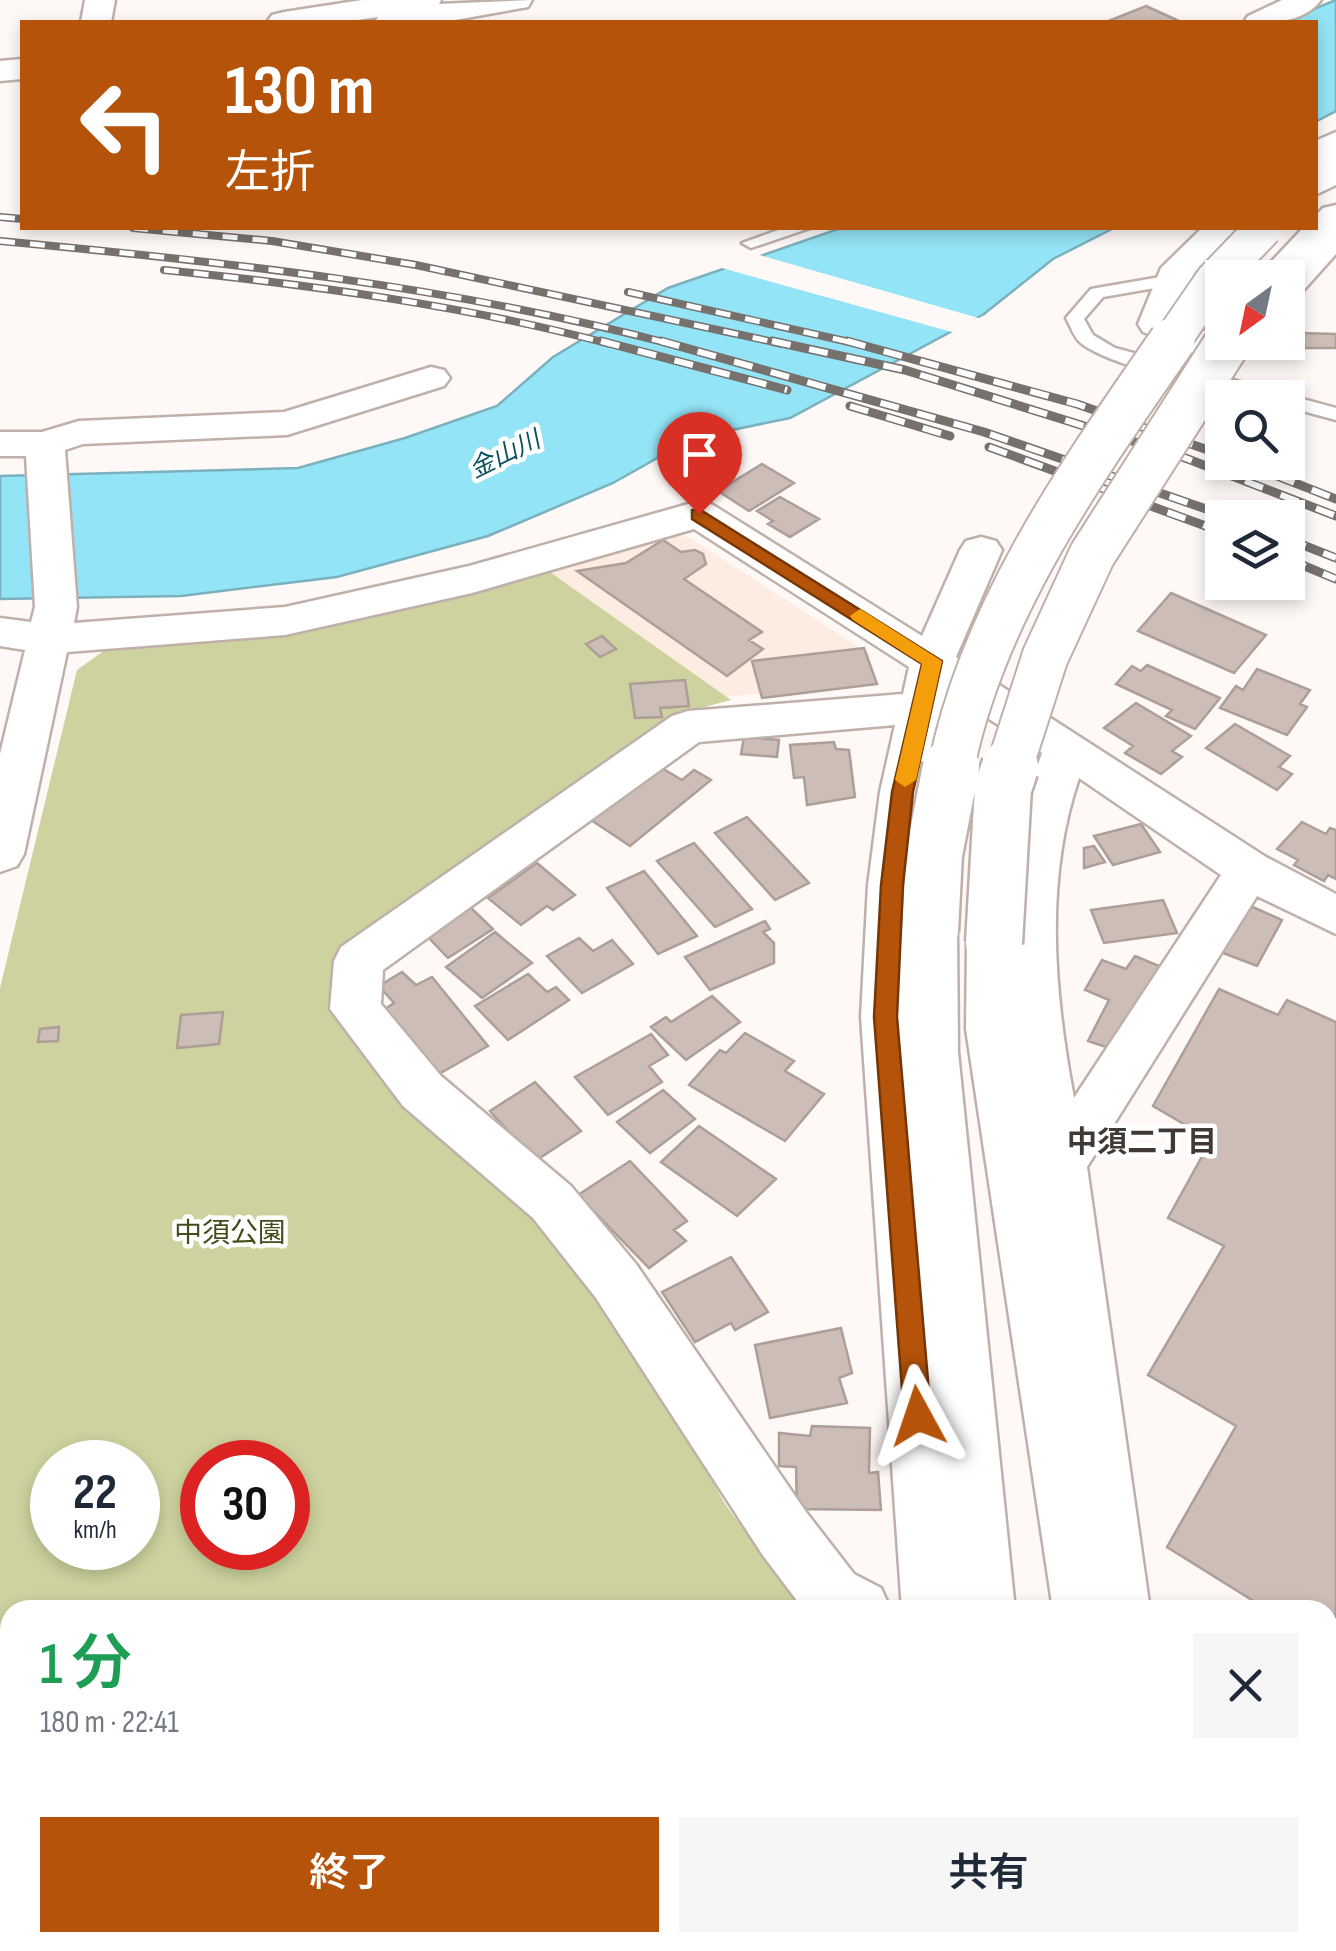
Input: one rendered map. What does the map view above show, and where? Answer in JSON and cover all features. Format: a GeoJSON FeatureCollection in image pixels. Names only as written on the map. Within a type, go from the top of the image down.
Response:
{"type":"FeatureCollection","features":[{"type":"Feature","properties":{"kind":"main road"},"geometry":{"type":"LineString","coordinates":[[297,20],[426,0]]}},
{"type":"Feature","properties":{"kind":"main road"},"geometry":{"type":"LineString","coordinates":[[399,20],[516,0]]}},
{"type":"Feature","properties":{"kind":"main road"},"geometry":{"type":"LineString","coordinates":[[1293,260],[1336,216]]}},
{"type":"Feature","properties":{"kind":"main road"},"geometry":{"type":"LineString","coordinates":[[979,1600],[930,1052],[934,854],[954,752],[999,620],[1051,526],[1214,280],[1262,230]]}},
{"type":"Feature","properties":{"kind":"main road"},"geometry":{"type":"LineString","coordinates":[[1086,1600],[994,1029],[994,943],[1003,788],[1045,658],[1092,555],[1215,360]]}},
{"type":"Feature","properties":{"kind":"street"},"geometry":{"type":"LineString","coordinates":[[1263,20],[1306,0]]}},
{"type":"Feature","properties":{"kind":"street"},"geometry":{"type":"LineString","coordinates":[[1205,344],[1156,324],[1179,268],[1220,230]]}},
{"type":"Feature","properties":{"kind":"street"},"geometry":{"type":"LineString","coordinates":[[1305,267],[1336,234]]}},
{"type":"Feature","properties":{"kind":"street"},"geometry":{"type":"LineString","coordinates":[[0,444],[46,444],[78,432],[287,423],[431,378]]}},
{"type":"Feature","properties":{"kind":"street"},"geometry":{"type":"LineString","coordinates":[[0,854],[54,623],[46,444]]}},
{"type":"Feature","properties":{"kind":"street"},"geometry":{"type":"LineString","coordinates":[[0,632],[54,623],[285,622],[472,579],[699,514],[926,684],[1066,747],[1249,870],[1336,916]]}},
{"type":"Feature","properties":{"kind":"street"},"geometry":{"type":"LineString","coordinates":[[933,1600],[886,1017],[894,867],[903,792],[926,684],[981,550]]}},
{"type":"Feature","properties":{"kind":"street"},"geometry":{"type":"LineString","coordinates":[[840,1600],[832,1596],[784,1533],[616,1280],[552,1202],[422,1090],[355,1009],[358,960],[688,727],[926,684]]}},
{"type":"Feature","properties":{"kind":"street"},"geometry":{"type":"LineString","coordinates":[[1066,747],[1038,841],[1031,949],[1040,1066],[1060,1164],[1117,1600]]}},
{"type":"Feature","properties":{"kind":"street"},"geometry":{"type":"LineString","coordinates":[[1060,1164],[1249,870]]}},
{"type":"Feature","properties":{"kind":"lane"},"geometry":{"type":"LineString","coordinates":[[752,242],[794,230]]}},
{"type":"Feature","properties":{"kind":"lane"},"geometry":{"type":"LineString","coordinates":[[1172,280],[1096,293],[1075,318],[1085,338],[1108,352],[1210,380]]}},
{"type":"Feature","properties":{"kind":"lane"},"geometry":{"type":"LineString","coordinates":[[1305,406],[1336,414]]}},
{"type":"Feature","properties":{"kind":"shaded area"},"geometry":{"type":"Polygon","coordinates":[[[641,527],[690,538],[871,655],[858,683],[706,699],[528,565],[641,527]]]}},
{"type":"Feature","properties":{"kind":"green space","name":"中須公園"},"geometry":{"type":"Polygon","coordinates":[[[547,570],[731,700],[670,716],[338,968],[581,1244],[725,1504],[796,1600],[0,1600],[0,988],[77,670],[116,642],[547,570]]]}},
{"type":"Feature","properties":{"kind":"water"},"geometry":{"type":"Polygon","coordinates":[[[1336,0],[1336,111],[1318,120],[1318,20],[1287,20],[1336,0]]]}},
{"type":"Feature","properties":{"kind":"water","name":"金山川"},"geometry":{"type":"Polygon","coordinates":[[[835,230],[1110,230],[1053,259],[984,314],[790,418],[693,438],[613,483],[488,536],[337,577],[181,596],[0,599],[0,476],[298,468],[405,438],[497,406],[553,357],[668,288],[835,230]]]}},
{"type":"Feature","properties":{"kind":"pier"},"geometry":{"type":"Polygon","coordinates":[[[749,252],[982,319],[959,334],[711,265],[749,252]]]}},
{"type":"Feature","properties":{"kind":"building"},"geometry":{"type":"Polygon","coordinates":[[[1146,6],[1177,20],[1111,20],[1146,6]]]}},
{"type":"Feature","properties":{"kind":"building"},"geometry":{"type":"Polygon","coordinates":[[[1305,333],[1336,334],[1336,348],[1305,348],[1305,333]]]}},
{"type":"Feature","properties":{"kind":"building"},"geometry":{"type":"Polygon","coordinates":[[[762,464],[794,483],[749,511],[718,491],[762,464]]]}},
{"type":"Feature","properties":{"kind":"building"},"geometry":{"type":"Polygon","coordinates":[[[780,497],[819,519],[790,537],[768,524],[773,521],[757,511],[780,497]]]}},
{"type":"Feature","properties":{"kind":"building"},"geometry":{"type":"Polygon","coordinates":[[[663,540],[681,552],[695,550],[703,554],[706,564],[684,579],[762,632],[749,640],[763,649],[727,676],[577,571],[626,563],[663,540]]]}},
{"type":"Feature","properties":{"kind":"building"},"geometry":{"type":"Polygon","coordinates":[[[1171,593],[1266,635],[1234,673],[1138,631],[1171,593]]]}},
{"type":"Feature","properties":{"kind":"building"},"geometry":{"type":"Polygon","coordinates":[[[602,636],[616,649],[600,657],[586,644],[602,636]]]}},
{"type":"Feature","properties":{"kind":"building"},"geometry":{"type":"Polygon","coordinates":[[[864,648],[877,684],[762,698],[752,661],[864,648]]]}},
{"type":"Feature","properties":{"kind":"building"},"geometry":{"type":"Polygon","coordinates":[[[1147,665],[1220,698],[1195,729],[1166,716],[1172,710],[1116,684],[1132,666],[1141,671],[1147,665]]]}},
{"type":"Feature","properties":{"kind":"building"},"geometry":{"type":"Polygon","coordinates":[[[1257,669],[1310,690],[1300,704],[1307,707],[1287,735],[1220,708],[1236,686],[1243,690],[1257,669]]]}},
{"type":"Feature","properties":{"kind":"building"},"geometry":{"type":"Polygon","coordinates":[[[685,680],[689,706],[660,708],[662,717],[635,718],[630,684],[685,680]]]}},
{"type":"Feature","properties":{"kind":"building"},"geometry":{"type":"Polygon","coordinates":[[[1136,703],[1191,736],[1172,751],[1182,757],[1161,774],[1125,753],[1133,746],[1104,728],[1136,703]]]}},
{"type":"Feature","properties":{"kind":"building"},"geometry":{"type":"Polygon","coordinates":[[[1235,724],[1290,756],[1279,767],[1292,774],[1277,790],[1206,748],[1235,724]]]}},
{"type":"Feature","properties":{"kind":"building"},"geometry":{"type":"Polygon","coordinates":[[[744,737],[779,740],[777,757],[741,754],[744,737]]]}},
{"type":"Feature","properties":{"kind":"building"},"geometry":{"type":"Polygon","coordinates":[[[834,742],[836,749],[849,750],[855,797],[807,805],[804,777],[794,778],[790,745],[834,742]]]}},
{"type":"Feature","properties":{"kind":"building"},"geometry":{"type":"Polygon","coordinates":[[[660,767],[682,780],[694,770],[711,780],[630,846],[591,820],[660,767]]]}},
{"type":"Feature","properties":{"kind":"building"},"geometry":{"type":"Polygon","coordinates":[[[747,817],[809,883],[775,900],[715,833],[747,817]]]}},
{"type":"Feature","properties":{"kind":"building"},"geometry":{"type":"Polygon","coordinates":[[[1302,822],[1326,834],[1330,828],[1336,830],[1336,879],[1328,875],[1324,881],[1294,865],[1298,860],[1277,849],[1302,822]]]}},
{"type":"Feature","properties":{"kind":"building"},"geometry":{"type":"Polygon","coordinates":[[[1141,824],[1160,852],[1113,865],[1094,836],[1141,824]]]}},
{"type":"Feature","properties":{"kind":"building"},"geometry":{"type":"Polygon","coordinates":[[[694,843],[752,909],[715,927],[657,861],[694,843]]]}},
{"type":"Feature","properties":{"kind":"building"},"geometry":{"type":"Polygon","coordinates":[[[1094,846],[1105,862],[1084,868],[1084,848],[1094,846]]]}},
{"type":"Feature","properties":{"kind":"building"},"geometry":{"type":"Polygon","coordinates":[[[537,863],[575,895],[553,910],[547,906],[521,925],[488,898],[537,863]]]}},
{"type":"Feature","properties":{"kind":"building"},"geometry":{"type":"Polygon","coordinates":[[[644,871],[697,936],[658,954],[607,888],[644,871]]]}},
{"type":"Feature","properties":{"kind":"building"},"geometry":{"type":"Polygon","coordinates":[[[1163,900],[1177,933],[1104,943],[1091,910],[1163,900]]]}},
{"type":"Feature","properties":{"kind":"building"},"geometry":{"type":"Polygon","coordinates":[[[1246,904],[1282,920],[1257,966],[1218,951],[1246,904]]]}},
{"type":"Feature","properties":{"kind":"building"},"geometry":{"type":"Polygon","coordinates":[[[470,907],[493,929],[448,958],[426,935],[470,907]]]}},
{"type":"Feature","properties":{"kind":"building"},"geometry":{"type":"Polygon","coordinates":[[[765,921],[770,929],[763,932],[774,943],[774,963],[710,990],[685,957],[765,921]]]}},
{"type":"Feature","properties":{"kind":"building"},"geometry":{"type":"Polygon","coordinates":[[[495,932],[532,963],[482,998],[446,967],[495,932]]]}},
{"type":"Feature","properties":{"kind":"building"},"geometry":{"type":"Polygon","coordinates":[[[579,938],[593,951],[612,940],[633,964],[582,993],[547,956],[579,938]]]}},
{"type":"Feature","properties":{"kind":"building"},"geometry":{"type":"Polygon","coordinates":[[[1135,956],[1164,968],[1115,1050],[1088,1041],[1109,1000],[1085,990],[1102,960],[1126,969],[1135,956]]]}},
{"type":"Feature","properties":{"kind":"building"},"geometry":{"type":"Polygon","coordinates":[[[402,972],[416,985],[432,977],[488,1046],[439,1074],[385,1009],[394,1003],[379,986],[402,972]]]}},
{"type":"Feature","properties":{"kind":"building"},"geometry":{"type":"Polygon","coordinates":[[[528,974],[547,992],[556,987],[569,1000],[508,1040],[475,1006],[528,974]]]}},
{"type":"Feature","properties":{"kind":"building"},"geometry":{"type":"Polygon","coordinates":[[[1219,989],[1278,1015],[1287,1000],[1336,1022],[1336,1600],[1252,1600],[1167,1547],[1236,1426],[1148,1375],[1224,1246],[1168,1218],[1211,1140],[1153,1106],[1219,989]]]}},
{"type":"Feature","properties":{"kind":"building"},"geometry":{"type":"Polygon","coordinates":[[[712,996],[740,1022],[686,1060],[651,1027],[666,1017],[671,1022],[712,996]]]}},
{"type":"Feature","properties":{"kind":"building"},"geometry":{"type":"Polygon","coordinates":[[[223,1012],[219,1044],[177,1048],[181,1015],[223,1012]]]}},
{"type":"Feature","properties":{"kind":"building"},"geometry":{"type":"Polygon","coordinates":[[[59,1027],[58,1041],[38,1042],[40,1029],[59,1027]]]}},
{"type":"Feature","properties":{"kind":"building"},"geometry":{"type":"Polygon","coordinates":[[[745,1033],[794,1061],[785,1071],[824,1094],[785,1141],[689,1085],[720,1050],[726,1053],[745,1033]]]}},
{"type":"Feature","properties":{"kind":"building"},"geometry":{"type":"Polygon","coordinates":[[[651,1034],[668,1055],[649,1066],[662,1082],[608,1115],[575,1077],[651,1034]]]}},
{"type":"Feature","properties":{"kind":"building"},"geometry":{"type":"Polygon","coordinates":[[[535,1082],[581,1131],[535,1161],[490,1111],[535,1082]]]}},
{"type":"Feature","properties":{"kind":"building"},"geometry":{"type":"Polygon","coordinates":[[[663,1090],[695,1119],[650,1153],[617,1122],[663,1090]]]}},
{"type":"Feature","properties":{"kind":"building"},"geometry":{"type":"Polygon","coordinates":[[[699,1126],[776,1179],[737,1216],[661,1162],[699,1126]]]}},
{"type":"Feature","properties":{"kind":"building"},"geometry":{"type":"Polygon","coordinates":[[[630,1161],[687,1221],[674,1230],[686,1241],[649,1268],[578,1195],[630,1161]]]}},
{"type":"Feature","properties":{"kind":"building"},"geometry":{"type":"Polygon","coordinates":[[[731,1257],[768,1312],[735,1330],[731,1323],[695,1342],[662,1292],[731,1257]]]}},
{"type":"Feature","properties":{"kind":"building"},"geometry":{"type":"Polygon","coordinates":[[[841,1328],[852,1373],[839,1378],[847,1403],[770,1418],[755,1345],[841,1328]]]}},
{"type":"Feature","properties":{"kind":"building"},"geometry":{"type":"Polygon","coordinates":[[[812,1426],[870,1428],[869,1473],[878,1472],[881,1510],[797,1509],[796,1467],[779,1466],[779,1433],[810,1436],[812,1426]]]}},
{"type":"Feature","properties":{"kind":"railway"},"geometry":{"type":"LineString","coordinates":[[0,217],[20,219]]}},
{"type":"Feature","properties":{"kind":"railway"},"geometry":{"type":"LineString","coordinates":[[154,230],[272,241],[416,265],[783,344]]}},
{"type":"Feature","properties":{"kind":"railway"},"geometry":{"type":"LineString","coordinates":[[0,241],[170,258],[421,291],[671,344]]}},
{"type":"Feature","properties":{"kind":"railway"},"geometry":{"type":"LineString","coordinates":[[164,270],[389,298],[610,344]]}},
{"type":"Feature","properties":{"kind":"railway"},"geometry":{"type":"LineString","coordinates":[[628,292],[858,344]]}},
{"type":"Feature","properties":{"kind":"railway"},"geometry":{"type":"LineString","coordinates":[[601,341],[787,390]]}},
{"type":"Feature","properties":{"kind":"railway"},"geometry":{"type":"LineString","coordinates":[[661,341],[984,432],[1205,509]]}},
{"type":"Feature","properties":{"kind":"railway"},"geometry":{"type":"LineString","coordinates":[[772,341],[905,370],[1180,456],[1336,516]]}},
{"type":"Feature","properties":{"kind":"railway"},"geometry":{"type":"LineString","coordinates":[[847,341],[858,344]]}},
{"type":"Feature","properties":{"kind":"railway"},"geometry":{"type":"LineString","coordinates":[[858,344],[1077,404],[1205,449]]}},
{"type":"Feature","properties":{"kind":"railway"},"geometry":{"type":"LineString","coordinates":[[850,406],[950,436]]}},
{"type":"Feature","properties":{"kind":"railway"},"geometry":{"type":"LineString","coordinates":[[989,447],[1205,526]]}},
{"type":"Feature","properties":{"kind":"railway"},"geometry":{"type":"LineString","coordinates":[[1287,480],[1336,499]]}},
{"type":"Feature","properties":{"kind":"railway"},"geometry":{"type":"LineString","coordinates":[[1305,546],[1336,558]]}},
{"type":"Feature","properties":{"kind":"railway"},"geometry":{"type":"LineString","coordinates":[[1305,566],[1336,579]]}},
{"type":"Feature","properties":{"kind":"slow traffic"},"geometry":{"type":"LineString","coordinates":[[860,616],[932,661],[905,780]]}},
{"type":"Feature","properties":{"kind":"district","name":"中須二丁目"},"geometry":{"type":"Point","coordinates":[1142,1143]}},
{"type":"Feature","properties":{"kind":"route"},"geometry":{"type":"LineString","coordinates":[[699,514],[932,661],[903,792],[892,885],[886,1017],[918,1416]]}}]}
